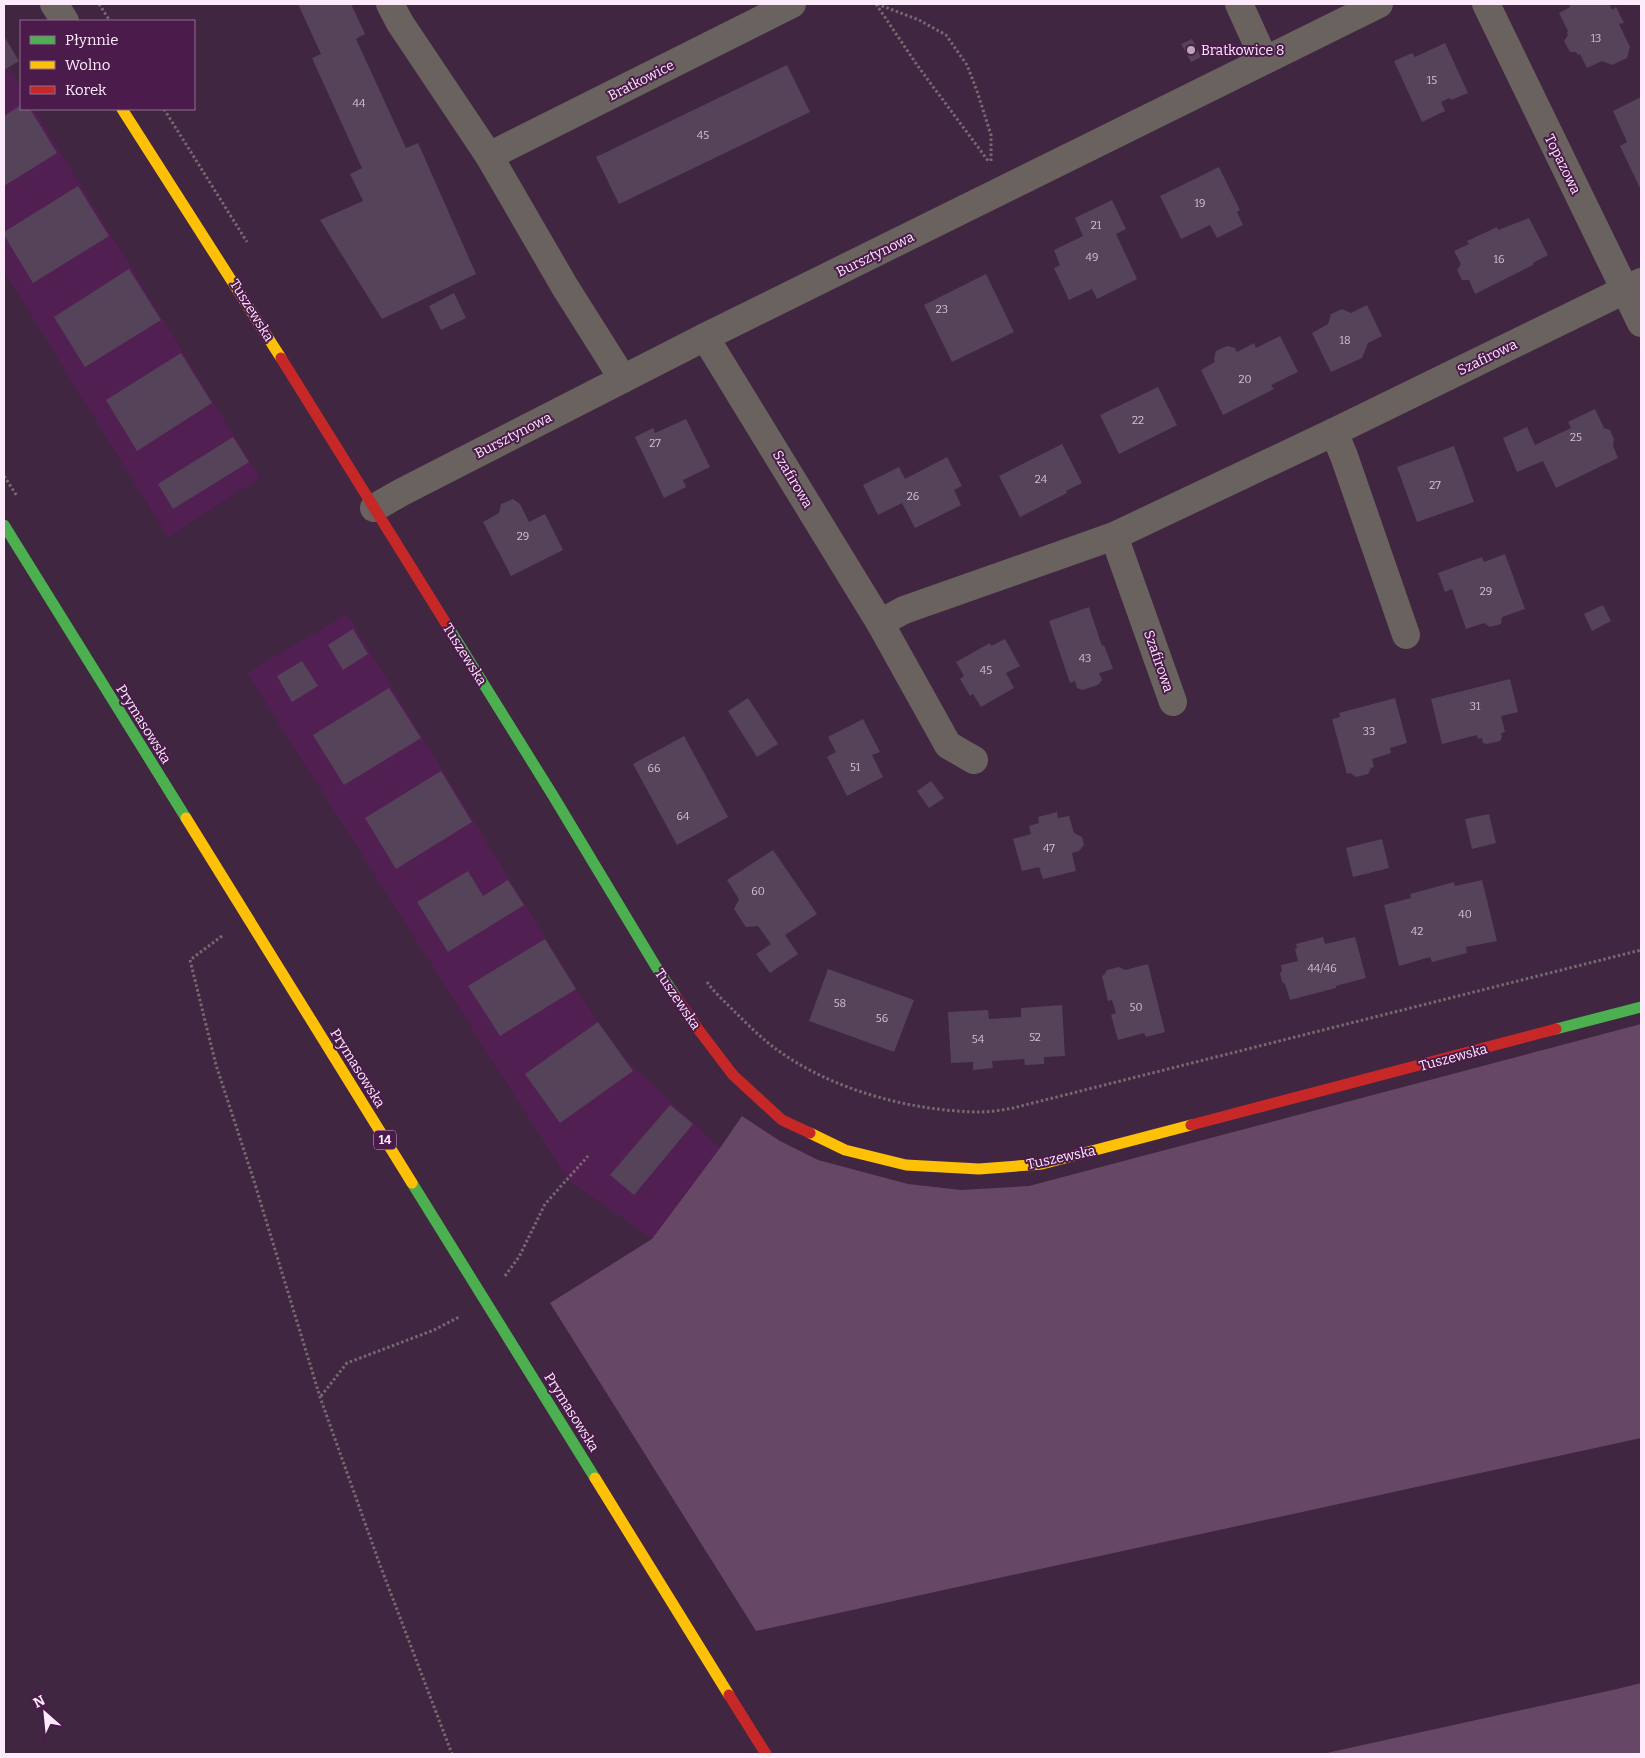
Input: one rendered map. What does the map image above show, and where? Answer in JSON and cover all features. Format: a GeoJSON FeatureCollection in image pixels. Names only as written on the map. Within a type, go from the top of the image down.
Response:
{"type":"FeatureCollection","features":[{"type":"Feature","properties":{"kind":"street"},"geometry":{"type":"LineString","coordinates":[[54,4],[64,20]]}},
{"type":"Feature","properties":{"kind":"street"},"geometry":{"type":"LineString","coordinates":[[390,4],[400,23],[489,156],[565,287],[623,379]]}},
{"type":"Feature","properties":{"kind":"street","name":"Bratkowice"},"geometry":{"type":"LineString","coordinates":[[489,156],[792,4]]}},
{"type":"Feature","properties":{"kind":"street"},"geometry":{"type":"LineString","coordinates":[[1239,4],[1264,59]]}},
{"type":"Feature","properties":{"kind":"street","name":"Bursztynowa"},"geometry":{"type":"LineString","coordinates":[[374,508],[705,337],[1005,190],[1264,59],[1379,4]]}},
{"type":"Feature","properties":{"kind":"street","name":"Topazowa"},"geometry":{"type":"LineString","coordinates":[[1486,4],[1633,286],[1641,323]]}},
{"type":"Feature","properties":{"kind":"street","name":"Tuszewska"},"geometry":{"type":"LineString","coordinates":[[123,110],[240,290],[514,732],[655,965],[698,1030],[733,1075],[782,1120],[845,1150],[906,1165],[979,1169],[1042,1164],[1641,1007]]}},
{"type":"Feature","properties":{"kind":"street","name":"Szafirowa"},"geometry":{"type":"LineString","coordinates":[[880,623],[904,610],[1114,536],[1334,432],[1633,286]]}},
{"type":"Feature","properties":{"kind":"street","name":"Szafirowa"},"geometry":{"type":"LineString","coordinates":[[705,337],[880,623],[948,745],[974,760]]}},
{"type":"Feature","properties":{"kind":"street"},"geometry":{"type":"LineString","coordinates":[[1334,432],[1406,635]]}},
{"type":"Feature","properties":{"kind":"street","name":"Prymasowska"},"geometry":{"type":"LineString","coordinates":[[4,526],[766,1754]]}},
{"type":"Feature","properties":{"kind":"street","name":"Szafirowa"},"geometry":{"type":"LineString","coordinates":[[1114,536],[1173,702]]}},
{"type":"Feature","properties":{"kind":"path"},"geometry":{"type":"LineString","coordinates":[[99,4],[109,20]]}},
{"type":"Feature","properties":{"kind":"path"},"geometry":{"type":"LineString","coordinates":[[876,4],[919,20],[946,35],[967,65],[977,91],[991,135],[991,166],[917,65],[876,4]]}},
{"type":"Feature","properties":{"kind":"path"},"geometry":{"type":"LineString","coordinates":[[165,110],[250,248]]}},
{"type":"Feature","properties":{"kind":"path"},"geometry":{"type":"LineString","coordinates":[[222,936],[190,960],[216,1065],[254,1181],[320,1397],[380,1565],[452,1754]]}},
{"type":"Feature","properties":{"kind":"path"},"geometry":{"type":"LineString","coordinates":[[703,977],[745,1022],[772,1046],[811,1070],[850,1088],[893,1102],[980,1112],[1023,1106],[1641,950]]}},
{"type":"Feature","properties":{"kind":"shaded area"},"geometry":{"type":"Polygon","coordinates":[[[4,59],[20,86],[20,110],[35,110],[260,478],[168,537],[4,271],[4,59]]]}},
{"type":"Feature","properties":{"kind":"shaded area"},"geometry":{"type":"Polygon","coordinates":[[[347,614],[611,1045],[720,1148],[652,1239],[568,1180],[247,673],[347,614]]]}},
{"type":"Feature","properties":{"kind":"shaded area"},"geometry":{"type":"Polygon","coordinates":[[[1641,1024],[1641,1438],[756,1631],[550,1303],[652,1239],[742,1116],[780,1141],[818,1160],[908,1184],[961,1190],[1029,1186],[1641,1024]]]}},
{"type":"Feature","properties":{"kind":"shaded area"},"geometry":{"type":"Polygon","coordinates":[[[1641,1683],[1641,1754],[1322,1754],[1617,1689],[1641,1683]]]}},
{"type":"Feature","properties":{"kind":"building"},"geometry":{"type":"Polygon","coordinates":[[[298,4],[351,4],[365,34],[356,39],[406,148],[418,143],[476,274],[382,319],[320,220],[363,201],[350,174],[362,168],[312,58],[321,54],[298,4]]]}},
{"type":"Feature","properties":{"kind":"building"},"geometry":{"type":"Polygon","coordinates":[[[1569,4],[1609,4],[1612,10],[1616,7],[1624,23],[1619,24],[1630,47],[1627,58],[1612,65],[1602,61],[1587,68],[1580,54],[1570,52],[1564,41],[1568,31],[1559,13],[1570,7],[1569,4]]]}},
{"type":"Feature","properties":{"kind":"building"},"geometry":{"type":"Polygon","coordinates":[[[4,36],[19,61],[4,70],[4,36]]]}},
{"type":"Feature","properties":{"kind":"building","name":"Bratkowice 8"},"geometry":{"type":"Polygon","coordinates":[[[1192,39],[1201,57],[1191,62],[1181,44],[1192,39]]]}},
{"type":"Feature","properties":{"kind":"building"},"geometry":{"type":"Polygon","coordinates":[[[1445,43],[1468,93],[1441,102],[1445,111],[1422,122],[1394,61],[1412,53],[1415,57],[1445,43]]]}},
{"type":"Feature","properties":{"kind":"building"},"geometry":{"type":"Polygon","coordinates":[[[787,65],[810,112],[619,204],[596,157],[787,65]]]}},
{"type":"Feature","properties":{"kind":"building"},"geometry":{"type":"Polygon","coordinates":[[[1641,97],[1641,190],[1620,146],[1627,142],[1613,111],[1641,97]]]}},
{"type":"Feature","properties":{"kind":"building"},"geometry":{"type":"Polygon","coordinates":[[[20,106],[20,110],[31,110],[57,153],[4,186],[4,116],[20,106]]]}},
{"type":"Feature","properties":{"kind":"building"},"geometry":{"type":"Polygon","coordinates":[[[1219,167],[1240,210],[1237,212],[1243,225],[1217,238],[1210,225],[1181,239],[1160,196],[1219,167]]]}},
{"type":"Feature","properties":{"kind":"building"},"geometry":{"type":"Polygon","coordinates":[[[78,186],[109,236],[33,283],[4,232],[78,186]]]}},
{"type":"Feature","properties":{"kind":"building"},"geometry":{"type":"Polygon","coordinates":[[[1112,200],[1126,229],[1116,234],[1137,279],[1097,299],[1092,289],[1069,300],[1054,268],[1060,265],[1054,250],[1083,236],[1075,218],[1112,200]]]}},
{"type":"Feature","properties":{"kind":"building"},"geometry":{"type":"Polygon","coordinates":[[[1529,218],[1548,255],[1533,263],[1533,265],[1475,294],[1469,280],[1462,280],[1457,270],[1461,264],[1454,251],[1469,244],[1467,241],[1497,227],[1498,230],[1529,218]]]}},
{"type":"Feature","properties":{"kind":"building"},"geometry":{"type":"Polygon","coordinates":[[[129,269],[161,320],[85,367],[54,317],[129,269]]]}},
{"type":"Feature","properties":{"kind":"building"},"geometry":{"type":"Polygon","coordinates":[[[986,274],[1014,332],[952,362],[924,305],[986,274]]]}},
{"type":"Feature","properties":{"kind":"building"},"geometry":{"type":"Polygon","coordinates":[[[454,293],[466,318],[441,330],[429,306],[454,293]]]}},
{"type":"Feature","properties":{"kind":"building"},"geometry":{"type":"Polygon","coordinates":[[[1367,305],[1382,336],[1368,343],[1362,358],[1331,372],[1312,333],[1328,324],[1331,314],[1342,309],[1351,313],[1367,305]]]}},
{"type":"Feature","properties":{"kind":"building"},"geometry":{"type":"Polygon","coordinates":[[[1280,336],[1298,372],[1271,385],[1274,389],[1223,415],[1201,370],[1215,362],[1216,351],[1227,346],[1235,348],[1237,352],[1254,343],[1256,348],[1280,336]]]}},
{"type":"Feature","properties":{"kind":"building"},"geometry":{"type":"Polygon","coordinates":[[[181,353],[212,403],[137,451],[106,400],[181,353]]]}},
{"type":"Feature","properties":{"kind":"building"},"geometry":{"type":"Polygon","coordinates":[[[1158,387],[1177,425],[1119,454],[1100,415],[1158,387]]]}},
{"type":"Feature","properties":{"kind":"building"},"geometry":{"type":"Polygon","coordinates":[[[1595,409],[1604,428],[1610,430],[1614,439],[1613,446],[1618,458],[1556,488],[1543,461],[1517,472],[1503,438],[1527,427],[1535,445],[1571,428],[1568,422],[1595,409]]]}},
{"type":"Feature","properties":{"kind":"building"},"geometry":{"type":"Polygon","coordinates":[[[686,419],[710,467],[683,480],[686,487],[664,498],[635,437],[653,428],[655,433],[686,419]]]}},
{"type":"Feature","properties":{"kind":"building"},"geometry":{"type":"Polygon","coordinates":[[[233,437],[249,462],[173,509],[158,484],[233,437]]]}},
{"type":"Feature","properties":{"kind":"building"},"geometry":{"type":"Polygon","coordinates":[[[1062,444],[1082,483],[1066,491],[1067,493],[1020,517],[999,476],[1062,444]]]}},
{"type":"Feature","properties":{"kind":"building"},"geometry":{"type":"Polygon","coordinates":[[[1454,446],[1474,502],[1417,522],[1397,467],[1454,446]]]}},
{"type":"Feature","properties":{"kind":"building"},"geometry":{"type":"Polygon","coordinates":[[[947,457],[962,486],[954,490],[961,505],[915,528],[902,503],[878,515],[863,485],[899,467],[905,479],[947,457]]]}},
{"type":"Feature","properties":{"kind":"building"},"geometry":{"type":"Polygon","coordinates":[[[513,499],[520,504],[529,522],[545,514],[563,550],[511,576],[483,522],[499,513],[501,504],[513,499]]]}},
{"type":"Feature","properties":{"kind":"building"},"geometry":{"type":"Polygon","coordinates":[[[1505,554],[1525,609],[1502,617],[1501,624],[1490,627],[1484,623],[1466,629],[1452,589],[1445,592],[1438,573],[1482,557],[1484,562],[1505,554]]]}},
{"type":"Feature","properties":{"kind":"building"},"geometry":{"type":"Polygon","coordinates":[[[1603,605],[1611,621],[1592,631],[1584,614],[1603,605]]]}},
{"type":"Feature","properties":{"kind":"building"},"geometry":{"type":"Polygon","coordinates":[[[1089,607],[1102,646],[1104,645],[1113,669],[1099,673],[1102,680],[1098,685],[1082,690],[1077,688],[1075,681],[1070,683],[1049,621],[1089,607]]]}},
{"type":"Feature","properties":{"kind":"building"},"geometry":{"type":"Polygon","coordinates":[[[353,629],[368,654],[343,670],[328,645],[353,629]]]}},
{"type":"Feature","properties":{"kind":"building"},"geometry":{"type":"Polygon","coordinates":[[[1005,639],[1020,666],[1006,673],[1014,688],[981,707],[973,694],[970,696],[960,679],[964,676],[956,662],[990,643],[991,646],[1005,639]]]}},
{"type":"Feature","properties":{"kind":"building"},"geometry":{"type":"Polygon","coordinates":[[[302,661],[318,686],[292,702],[277,676],[302,661]]]}},
{"type":"Feature","properties":{"kind":"building"},"geometry":{"type":"Polygon","coordinates":[[[1510,679],[1518,712],[1501,716],[1505,732],[1501,733],[1500,741],[1483,743],[1482,738],[1478,739],[1477,735],[1442,744],[1431,699],[1510,679]]]}},
{"type":"Feature","properties":{"kind":"building"},"geometry":{"type":"Polygon","coordinates":[[[389,688],[421,738],[344,785],[313,735],[389,688]]]}},
{"type":"Feature","properties":{"kind":"building"},"geometry":{"type":"Polygon","coordinates":[[[748,698],[778,744],[757,757],[728,711],[748,698]]]}},
{"type":"Feature","properties":{"kind":"building"},"geometry":{"type":"Polygon","coordinates":[[[1395,698],[1407,743],[1390,748],[1391,753],[1372,759],[1374,767],[1371,768],[1368,774],[1356,777],[1350,773],[1347,774],[1332,719],[1340,717],[1339,713],[1395,698]]]}},
{"type":"Feature","properties":{"kind":"building"},"geometry":{"type":"Polygon","coordinates":[[[863,719],[880,752],[872,755],[883,777],[847,796],[827,757],[836,752],[828,737],[863,719]]]}},
{"type":"Feature","properties":{"kind":"building"},"geometry":{"type":"Polygon","coordinates":[[[684,736],[728,817],[677,845],[633,764],[684,736]]]}},
{"type":"Feature","properties":{"kind":"building"},"geometry":{"type":"Polygon","coordinates":[[[441,771],[472,822],[396,869],[365,818],[441,771]]]}},
{"type":"Feature","properties":{"kind":"building"},"geometry":{"type":"Polygon","coordinates":[[[931,781],[944,798],[929,808],[917,791],[931,781]]]}},
{"type":"Feature","properties":{"kind":"building"},"geometry":{"type":"Polygon","coordinates":[[[1057,812],[1058,818],[1069,816],[1074,833],[1082,837],[1084,845],[1079,851],[1072,853],[1076,871],[1043,879],[1039,867],[1022,871],[1013,839],[1031,834],[1029,826],[1039,823],[1038,817],[1057,812]]]}},
{"type":"Feature","properties":{"kind":"building"},"geometry":{"type":"Polygon","coordinates":[[[1489,814],[1496,843],[1472,849],[1465,819],[1489,814]]]}},
{"type":"Feature","properties":{"kind":"building"},"geometry":{"type":"Polygon","coordinates":[[[1382,839],[1389,868],[1353,877],[1346,848],[1382,839]]]}},
{"type":"Feature","properties":{"kind":"building"},"geometry":{"type":"Polygon","coordinates":[[[773,850],[817,914],[785,935],[798,954],[770,973],[756,954],[771,944],[758,926],[746,927],[734,909],[739,899],[727,880],[773,850]]]}},
{"type":"Feature","properties":{"kind":"building"},"geometry":{"type":"Polygon","coordinates":[[[468,871],[483,896],[508,880],[524,905],[448,952],[417,902],[468,871]]]}},
{"type":"Feature","properties":{"kind":"building"},"geometry":{"type":"Polygon","coordinates":[[[1482,880],[1497,941],[1466,947],[1467,953],[1432,962],[1430,957],[1399,966],[1384,905],[1411,898],[1410,894],[1454,882],[1455,886],[1482,880]]]}},
{"type":"Feature","properties":{"kind":"building"},"geometry":{"type":"Polygon","coordinates":[[[1323,937],[1325,944],[1355,937],[1366,978],[1290,1000],[1285,984],[1282,982],[1281,965],[1298,961],[1295,949],[1297,948],[1296,944],[1323,937]]]}},
{"type":"Feature","properties":{"kind":"building"},"geometry":{"type":"Polygon","coordinates":[[[545,939],[576,989],[500,1036],[468,986],[545,939]]]}},
{"type":"Feature","properties":{"kind":"building"},"geometry":{"type":"Polygon","coordinates":[[[1148,964],[1165,1032],[1146,1037],[1144,1033],[1118,1040],[1111,1015],[1116,1013],[1112,1000],[1108,1001],[1102,976],[1107,970],[1119,967],[1125,970],[1148,964]]]}},
{"type":"Feature","properties":{"kind":"building"},"geometry":{"type":"Polygon","coordinates":[[[828,969],[914,1000],[894,1052],[809,1021],[828,969]]]}},
{"type":"Feature","properties":{"kind":"building"},"geometry":{"type":"Polygon","coordinates":[[[1062,1005],[1065,1056],[1044,1057],[1044,1064],[1025,1065],[1024,1059],[992,1061],[993,1068],[973,1070],[973,1062],[951,1063],[948,1012],[988,1010],[989,1019],[1021,1017],[1021,1008],[1062,1005]]]}},
{"type":"Feature","properties":{"kind":"building"},"geometry":{"type":"Polygon","coordinates":[[[598,1022],[633,1071],[560,1123],[525,1074],[598,1022]]]}},
{"type":"Feature","properties":{"kind":"building"},"geometry":{"type":"Polygon","coordinates":[[[670,1105],[693,1124],[634,1195],[610,1175],[670,1105]]]}},
{"type":"Feature","properties":{"kind":"traffic: fast"},"geometry":{"type":"LineString","coordinates":[[4,525],[186,818]]}},
{"type":"Feature","properties":{"kind":"traffic: fast"},"geometry":{"type":"LineString","coordinates":[[447,625],[676,997]]}},
{"type":"Feature","properties":{"kind":"traffic: fast"},"geometry":{"type":"LineString","coordinates":[[1556,1029],[1641,1007]]}},
{"type":"Feature","properties":{"kind":"traffic: fast"},"geometry":{"type":"LineString","coordinates":[[412,1183],[595,1478]]}},
{"type":"Feature","properties":{"kind":"traffic: slow"},"geometry":{"type":"LineString","coordinates":[[123,110],[281,358]]}},
{"type":"Feature","properties":{"kind":"traffic: slow"},"geometry":{"type":"LineString","coordinates":[[186,818],[412,1183]]}},
{"type":"Feature","properties":{"kind":"traffic: slow"},"geometry":{"type":"LineString","coordinates":[[810,1133],[845,1150],[906,1165],[979,1169],[1042,1164],[1191,1125]]}},
{"type":"Feature","properties":{"kind":"traffic: slow"},"geometry":{"type":"LineString","coordinates":[[595,1478],[729,1695]]}},
{"type":"Feature","properties":{"kind":"traffic: jam"},"geometry":{"type":"LineString","coordinates":[[281,358],[447,625]]}},
{"type":"Feature","properties":{"kind":"traffic: jam"},"geometry":{"type":"LineString","coordinates":[[676,997],[733,1075],[782,1120],[810,1133]]}},
{"type":"Feature","properties":{"kind":"traffic: jam"},"geometry":{"type":"LineString","coordinates":[[1191,1125],[1556,1029]]}},
{"type":"Feature","properties":{"kind":"traffic: jam"},"geometry":{"type":"LineString","coordinates":[[729,1695],[766,1754]]}},
{"type":"Feature","properties":{"kind":"place","name":"Bratkowice 8"},"geometry":{"type":"Point","coordinates":[1191,50]}}]}
